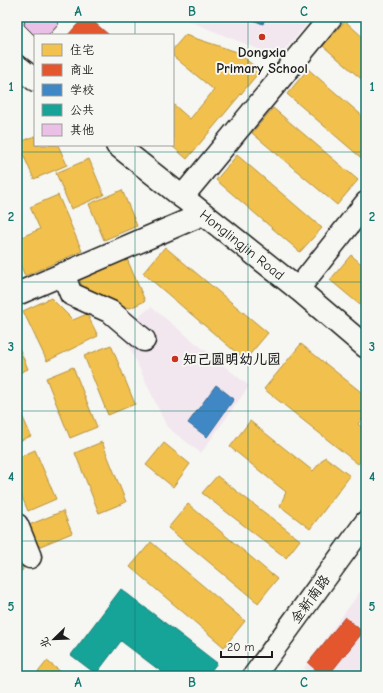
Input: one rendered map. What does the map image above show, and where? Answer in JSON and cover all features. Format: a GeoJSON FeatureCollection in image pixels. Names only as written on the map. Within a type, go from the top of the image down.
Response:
{"type":"FeatureCollection","features":[{"type":"Feature","properties":{"kind":"street"},"geometry":{"type":"LineString","coordinates":[[182,196],[331,17]]}},
{"type":"Feature","properties":{"kind":"street"},"geometry":{"type":"LineString","coordinates":[[17,66],[34,79]]}},
{"type":"Feature","properties":{"kind":"street","name":"Honglingjin Road"},"geometry":{"type":"LineString","coordinates":[[118,146],[298,289],[366,347]]}},
{"type":"Feature","properties":{"kind":"street"},"geometry":{"type":"LineString","coordinates":[[298,289],[366,203]]}},
{"type":"Feature","properties":{"kind":"street"},"geometry":{"type":"LineString","coordinates":[[17,294],[204,214]]}},
{"type":"Feature","properties":{"kind":"street"},"geometry":{"type":"LineString","coordinates":[[63,274],[71,294],[111,312],[144,340]]}},
{"type":"Feature","properties":{"kind":"street","name":"金新南路"},"geometry":{"type":"LineString","coordinates":[[254,676],[366,522]]}},
{"type":"Feature","properties":{"kind":"street"},"geometry":{"type":"LineString","coordinates":[[17,525],[30,557]]}},
{"type":"Feature","properties":{"kind":"shaded area","name":"Dongxia Primary School"},"geometry":{"type":"Polygon","coordinates":[[[179,17],[313,17],[278,57],[179,17]]]}},
{"type":"Feature","properties":{"kind":"shaded area","name":"知己圆明幼儿园"},"geometry":{"type":"Polygon","coordinates":[[[151,307],[249,386],[201,453],[167,427],[122,331],[151,307]]]}},
{"type":"Feature","properties":{"kind":"shaded area"},"geometry":{"type":"Polygon","coordinates":[[[366,584],[366,676],[313,676],[304,668],[366,584]]]}},
{"type":"Feature","properties":{"kind":"building: 住宅"},"geometry":{"type":"Polygon","coordinates":[[[345,21],[366,40],[366,83],[323,46],[345,21]]]}},
{"type":"Feature","properties":{"kind":"building: 住宅"},"geometry":{"type":"Polygon","coordinates":[[[185,35],[237,52],[260,71],[187,159],[172,146],[174,146],[174,105],[190,119],[214,90],[174,57],[174,48],[185,35]]]}},
{"type":"Feature","properties":{"kind":"building: 住宅"},"geometry":{"type":"Polygon","coordinates":[[[308,69],[366,119],[366,162],[287,94],[308,69]]]}},
{"type":"Feature","properties":{"kind":"building: 住宅"},"geometry":{"type":"Polygon","coordinates":[[[273,108],[358,180],[337,205],[252,133],[273,108]]]}},
{"type":"Feature","properties":{"kind":"building: 住宅"},"geometry":{"type":"Polygon","coordinates":[[[34,136],[34,146],[58,146],[67,165],[34,179],[18,143],[34,136]]]}},
{"type":"Feature","properties":{"kind":"building: 住宅"},"geometry":{"type":"Polygon","coordinates":[[[237,155],[322,228],[300,252],[216,180],[237,155]]]}},
{"type":"Feature","properties":{"kind":"building: 住宅"},"geometry":{"type":"Polygon","coordinates":[[[89,159],[104,195],[71,209],[56,173],[89,159]]]}},
{"type":"Feature","properties":{"kind":"building: 住宅"},"geometry":{"type":"Polygon","coordinates":[[[122,190],[137,226],[104,240],[89,204],[122,190]]]}},
{"type":"Feature","properties":{"kind":"building: 住宅"},"geometry":{"type":"Polygon","coordinates":[[[58,195],[82,251],[25,276],[17,257],[17,239],[40,229],[30,207],[58,195]]]}},
{"type":"Feature","properties":{"kind":"building: 住宅"},"geometry":{"type":"Polygon","coordinates":[[[165,247],[268,333],[245,360],[143,273],[165,247]]]}},
{"type":"Feature","properties":{"kind":"building: 住宅"},"geometry":{"type":"Polygon","coordinates":[[[351,255],[366,268],[366,310],[330,280],[351,255]]]}},
{"type":"Feature","properties":{"kind":"building: 住宅"},"geometry":{"type":"Polygon","coordinates":[[[127,259],[145,301],[130,308],[87,298],[79,279],[127,259]]]}},
{"type":"Feature","properties":{"kind":"building: 住宅"},"geometry":{"type":"Polygon","coordinates":[[[51,298],[73,320],[87,314],[98,336],[47,361],[23,311],[51,298]]]}},
{"type":"Feature","properties":{"kind":"building: 住宅"},"geometry":{"type":"Polygon","coordinates":[[[17,343],[28,369],[17,374],[17,343]]]}},
{"type":"Feature","properties":{"kind":"building: 住宅"},"geometry":{"type":"Polygon","coordinates":[[[301,344],[366,396],[366,414],[358,424],[366,431],[366,454],[358,464],[264,389],[301,344]]]}},
{"type":"Feature","properties":{"kind":"building: 住宅"},"geometry":{"type":"Polygon","coordinates":[[[111,345],[135,404],[108,415],[84,356],[111,345]]]}},
{"type":"Feature","properties":{"kind":"building: 住宅"},"geometry":{"type":"Polygon","coordinates":[[[73,367],[97,427],[70,438],[46,378],[73,367]]]}},
{"type":"Feature","properties":{"kind":"building: 住宅"},"geometry":{"type":"Polygon","coordinates":[[[17,404],[31,436],[17,442],[17,404]]]}},
{"type":"Feature","properties":{"kind":"building: 住宅"},"geometry":{"type":"Polygon","coordinates":[[[250,421],[313,471],[325,457],[350,476],[310,529],[280,506],[286,492],[230,447],[250,421]]]}},
{"type":"Feature","properties":{"kind":"building: 住宅"},"geometry":{"type":"Polygon","coordinates":[[[102,442],[126,502],[99,513],[75,453],[102,442]]]}},
{"type":"Feature","properties":{"kind":"building: 住宅"},"geometry":{"type":"Polygon","coordinates":[[[164,443],[190,464],[173,487],[146,465],[164,443]]]}},
{"type":"Feature","properties":{"kind":"building: 住宅"},"geometry":{"type":"Polygon","coordinates":[[[35,450],[56,499],[28,511],[17,486],[17,458],[35,450]]]}},
{"type":"Feature","properties":{"kind":"building: 住宅"},"geometry":{"type":"Polygon","coordinates":[[[217,476],[300,540],[286,558],[202,493],[217,476]]]}},
{"type":"Feature","properties":{"kind":"building: 住宅"},"geometry":{"type":"Polygon","coordinates":[[[188,504],[277,579],[258,603],[168,528],[188,504]]]}},
{"type":"Feature","properties":{"kind":"building: 住宅"},"geometry":{"type":"Polygon","coordinates":[[[63,511],[72,533],[38,547],[29,525],[63,511]]]}},
{"type":"Feature","properties":{"kind":"building: 住宅"},"geometry":{"type":"Polygon","coordinates":[[[151,542],[245,621],[224,647],[130,567],[151,542]]]}},
{"type":"Feature","properties":{"kind":"building: 住宅"},"geometry":{"type":"Polygon","coordinates":[[[17,556],[23,570],[17,573],[17,556]]]}},
{"type":"Feature","properties":{"kind":"building: 住宅"},"geometry":{"type":"Polygon","coordinates":[[[47,661],[66,676],[35,676],[47,661]]]}},
{"type":"Feature","properties":{"kind":"building: 商业"},"geometry":{"type":"Polygon","coordinates":[[[84,17],[88,17],[108,34],[69,34],[84,17]]]}},
{"type":"Feature","properties":{"kind":"building: 商业"},"geometry":{"type":"Polygon","coordinates":[[[345,617],[363,632],[328,676],[323,676],[308,663],[345,617]]]}},
{"type":"Feature","properties":{"kind":"building: 学校"},"geometry":{"type":"Polygon","coordinates":[[[246,17],[265,17],[263,24],[246,17]]]}},
{"type":"Feature","properties":{"kind":"building: 学校"},"geometry":{"type":"Polygon","coordinates":[[[216,385],[234,399],[207,437],[188,423],[216,385]]]}},
{"type":"Feature","properties":{"kind":"building: 公共"},"geometry":{"type":"Polygon","coordinates":[[[121,589],[217,663],[207,676],[167,676],[121,641],[96,674],[71,655],[121,589]]]}},
{"type":"Feature","properties":{"kind":"building: 其他"},"geometry":{"type":"Polygon","coordinates":[[[25,17],[59,17],[58,25],[50,34],[34,35],[24,25],[25,17]]]}},
{"type":"Feature","properties":{"kind":"place","name":"Dongxia Primary School"},"geometry":{"type":"Point","coordinates":[262,37]}},
{"type":"Feature","properties":{"kind":"place","name":"知己圆明幼儿园"},"geometry":{"type":"Point","coordinates":[175,359]}}]}
